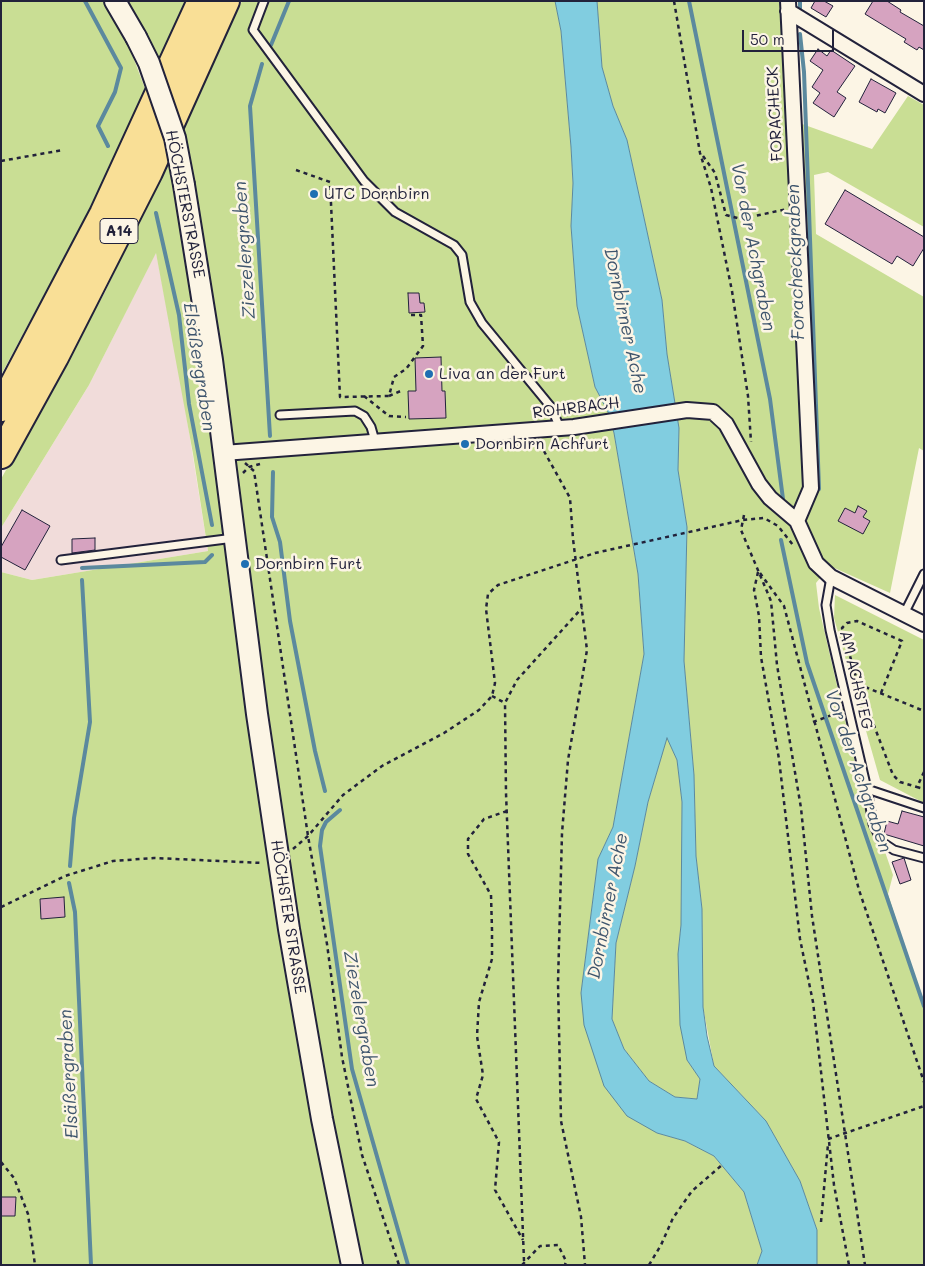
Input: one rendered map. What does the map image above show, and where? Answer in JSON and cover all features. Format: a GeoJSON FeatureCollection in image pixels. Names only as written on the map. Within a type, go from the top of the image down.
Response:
{"type":"FeatureCollection","features":[{"type":"Feature","properties":{"kind":"highway","name":"A14"},"geometry":{"type":"LineString","coordinates":[[1,408],[103,214],[201,1]]}},
{"type":"Feature","properties":{"kind":"highway","name":"A14"},"geometry":{"type":"LineString","coordinates":[[1,455],[55,357],[149,172],[226,1]]}},
{"type":"Feature","properties":{"kind":"main road","name":"HÖCHSTERSTRASSE"},"geometry":{"type":"LineString","coordinates":[[115,1],[149,63],[174,138],[184,185],[212,360],[237,567]]}},
{"type":"Feature","properties":{"kind":"main road","name":"HÖCHSTER STRASSE"},"geometry":{"type":"LineString","coordinates":[[237,567],[284,857],[322,1119],[352,1265]]}},
{"type":"Feature","properties":{"kind":"street"},"geometry":{"type":"LineString","coordinates":[[788,6],[924,94]]}},
{"type":"Feature","properties":{"kind":"street","name":"FORACHECK"},"geometry":{"type":"LineString","coordinates":[[788,6],[811,488],[797,521]]}},
{"type":"Feature","properties":{"kind":"street","name":"ROHRBACH"},"geometry":{"type":"LineString","coordinates":[[223,453],[375,441],[540,437],[560,428],[700,409],[714,412],[726,424],[746,464],[770,498],[797,521],[816,563],[831,577],[924,624]]}},
{"type":"Feature","properties":{"kind":"lane"},"geometry":{"type":"LineString","coordinates":[[264,1],[253,30],[315,118],[364,181],[395,212],[454,245],[462,255],[470,302],[482,323],[551,407],[560,428]]}},
{"type":"Feature","properties":{"kind":"lane"},"geometry":{"type":"LineString","coordinates":[[280,415],[356,412],[364,416],[371,427],[375,441]]}},
{"type":"Feature","properties":{"kind":"lane"},"geometry":{"type":"LineString","coordinates":[[61,560],[234,538]]}},
{"type":"Feature","properties":{"kind":"lane"},"geometry":{"type":"LineString","coordinates":[[904,614],[924,574]]}},
{"type":"Feature","properties":{"kind":"lane","name":"AM ACHSTEG"},"geometry":{"type":"LineString","coordinates":[[831,577],[826,605],[830,630],[867,789],[873,824],[882,842],[894,850],[924,858]]}},
{"type":"Feature","properties":{"kind":"lane"},"geometry":{"type":"LineString","coordinates":[[867,789],[924,808]]}},
{"type":"Feature","properties":{"kind":"path"},"geometry":{"type":"LineString","coordinates":[[674,1],[700,153],[711,188],[743,355],[753,436],[746,464]]}},
{"type":"Feature","properties":{"kind":"path"},"geometry":{"type":"LineString","coordinates":[[1,161],[63,150]]}},
{"type":"Feature","properties":{"kind":"path"},"geometry":{"type":"LineString","coordinates":[[700,153],[715,173],[726,215],[741,220],[797,207]]}},
{"type":"Feature","properties":{"kind":"path"},"geometry":{"type":"LineString","coordinates":[[296,170],[330,182],[340,397],[389,396],[403,390]]}},
{"type":"Feature","properties":{"kind":"path"},"geometry":{"type":"LineString","coordinates":[[389,396],[394,377],[406,369],[423,346],[421,315],[411,316]]}},
{"type":"Feature","properties":{"kind":"path"},"geometry":{"type":"LineString","coordinates":[[364,396],[389,416],[406,417]]}},
{"type":"Feature","properties":{"kind":"path"},"geometry":{"type":"LineString","coordinates":[[513,446],[540,437],[570,498],[573,539],[587,650],[568,760],[562,833],[558,982],[561,1121],[581,1217],[585,1265]]}},
{"type":"Feature","properties":{"kind":"path"},"geometry":{"type":"LineString","coordinates":[[240,476],[249,467],[262,463]]}},
{"type":"Feature","properties":{"kind":"path"},"geometry":{"type":"LineString","coordinates":[[254,472],[308,836],[327,944],[342,1057],[362,1155],[399,1265]]}},
{"type":"Feature","properties":{"kind":"path"},"geometry":{"type":"LineString","coordinates":[[744,516],[742,530],[770,601],[777,665],[801,808],[812,916],[865,1265]]}},
{"type":"Feature","properties":{"kind":"path"},"geometry":{"type":"LineString","coordinates":[[308,836],[343,796],[382,766],[444,733],[479,710],[492,696],[495,683],[486,609],[488,594],[498,584],[595,553],[743,520]]}},
{"type":"Feature","properties":{"kind":"path"},"geometry":{"type":"LineString","coordinates":[[758,570],[784,606],[859,890],[924,1082]]}},
{"type":"Feature","properties":{"kind":"path"},"geometry":{"type":"LineString","coordinates":[[758,570],[754,590],[761,657],[779,759],[800,939],[813,1002],[828,1138],[849,1265]]}},
{"type":"Feature","properties":{"kind":"path"},"geometry":{"type":"LineString","coordinates":[[524,1261],[507,811],[505,703],[517,680],[582,608]]}},
{"type":"Feature","properties":{"kind":"path"},"geometry":{"type":"LineString","coordinates":[[881,693],[902,641],[852,621],[842,628],[858,684],[893,775],[900,782],[924,789]]}},
{"type":"Feature","properties":{"kind":"path"},"geometry":{"type":"LineString","coordinates":[[858,684],[924,711]]}},
{"type":"Feature","properties":{"kind":"path"},"geometry":{"type":"LineString","coordinates":[[492,696],[505,703]]}},
{"type":"Feature","properties":{"kind":"path"},"geometry":{"type":"LineString","coordinates":[[814,722],[830,716]]}},
{"type":"Feature","properties":{"kind":"path"},"geometry":{"type":"LineString","coordinates":[[917,787],[924,772]]}},
{"type":"Feature","properties":{"kind":"path"},"geometry":{"type":"LineString","coordinates":[[507,811],[484,819],[468,839],[468,854],[490,895],[492,930],[492,959],[479,1002],[477,1036],[483,1076],[476,1099],[499,1142],[495,1190],[524,1240]]}},
{"type":"Feature","properties":{"kind":"path"},"geometry":{"type":"LineString","coordinates":[[1,907],[65,876],[113,861],[154,858],[256,863],[284,857],[288,843]]}},
{"type":"Feature","properties":{"kind":"path"},"geometry":{"type":"LineString","coordinates":[[828,1138],[924,1106]]}},
{"type":"Feature","properties":{"kind":"path"},"geometry":{"type":"LineString","coordinates":[[821,1222],[828,1138]]}},
{"type":"Feature","properties":{"kind":"path"},"geometry":{"type":"LineString","coordinates":[[1,1162],[14,1178],[28,1214],[35,1265]]}},
{"type":"Feature","properties":{"kind":"path"},"geometry":{"type":"LineString","coordinates":[[649,1265],[661,1245],[673,1218],[692,1191],[722,1165]]}},
{"type":"Feature","properties":{"kind":"path"},"geometry":{"type":"LineString","coordinates":[[522,1265],[540,1246],[558,1246],[566,1261],[565,1265]]}},
{"type":"Feature","properties":{"kind":"shaded area"},"geometry":{"type":"Polygon","coordinates":[[[156,252],[182,388],[208,551],[32,580],[1,572],[1,528],[89,385],[156,252]]]}},
{"type":"Feature","properties":{"kind":"green space"},"geometry":{"type":"Polygon","coordinates":[[[1,1],[106,1],[120,22],[147,94],[123,148],[1,375],[1,1]]]}},
{"type":"Feature","properties":{"kind":"green space"},"geometry":{"type":"Polygon","coordinates":[[[124,1],[188,1],[160,66],[146,34],[124,1]]]}},
{"type":"Feature","properties":{"kind":"green space"},"geometry":{"type":"Polygon","coordinates":[[[242,1],[555,1],[561,31],[571,147],[573,183],[571,226],[577,306],[595,387],[608,412],[614,433],[638,574],[644,654],[613,827],[598,859],[581,993],[657,1133],[685,1141],[714,1156],[744,1192],[762,1251],[757,1265],[1,1265],[1,572],[32,580],[208,551],[193,454],[156,253],[89,385],[1,528],[1,479],[105,292],[242,1]]]}},
{"type":"Feature","properties":{"kind":"green space"},"geometry":{"type":"Polygon","coordinates":[[[597,1],[795,1],[802,124],[872,149],[908,96],[924,105],[924,227],[828,172],[814,175],[816,234],[924,297],[924,451],[919,448],[890,593],[830,566],[816,583],[819,608],[871,832],[884,849],[893,875],[888,894],[924,1007],[924,1265],[817,1265],[817,1230],[800,1181],[766,1121],[714,1066],[703,1007],[702,909],[696,856],[694,775],[684,661],[687,527],[678,470],[679,428],[667,354],[662,300],[627,140],[613,106],[602,67],[597,1]]]}},
{"type":"Feature","properties":{"kind":"green space"},"geometry":{"type":"Polygon","coordinates":[[[835,595],[924,640],[924,803],[880,780],[834,618],[835,595]]]}},
{"type":"Feature","properties":{"kind":"green space"},"geometry":{"type":"Polygon","coordinates":[[[667,737],[677,760],[682,802],[681,925],[678,954],[687,1060],[700,1079],[697,1099],[675,1097],[649,1081],[624,1049],[612,1019],[616,943],[648,802],[667,737]]]}},
{"type":"Feature","properties":{"kind":"water","name":"Dornbirner Ache"},"geometry":{"type":"Polygon","coordinates":[[[555,1],[597,1],[602,67],[613,106],[627,140],[662,300],[667,354],[679,428],[678,470],[687,527],[684,661],[694,775],[696,856],[702,909],[703,1007],[707,1036],[714,1066],[766,1121],[800,1181],[817,1230],[817,1265],[757,1265],[762,1251],[744,1192],[714,1156],[685,1141],[657,1133],[627,1116],[604,1086],[584,1025],[581,993],[598,859],[613,827],[644,654],[638,574],[614,433],[608,412],[595,387],[577,306],[571,226],[573,183],[571,147],[561,31],[555,1]],[[667,738],[648,802],[616,943],[612,1019],[624,1049],[649,1081],[675,1097],[697,1099],[700,1079],[687,1060],[680,1025],[678,954],[681,925],[682,802],[677,760],[667,738]]]}},
{"type":"Feature","properties":{"kind":"building"},"geometry":{"type":"Polygon","coordinates":[[[815,1],[824,1],[833,6],[826,17],[811,8],[815,1]]]}},
{"type":"Feature","properties":{"kind":"building"},"geometry":{"type":"Polygon","coordinates":[[[873,1],[887,1],[901,10],[900,12],[924,26],[924,50],[919,47],[917,50],[904,42],[906,39],[865,14],[873,1]]]}},
{"type":"Feature","properties":{"kind":"building"},"geometry":{"type":"Polygon","coordinates":[[[818,49],[827,56],[831,50],[855,66],[837,92],[846,98],[834,117],[813,103],[820,93],[812,87],[823,70],[810,61],[818,49]]]}},
{"type":"Feature","properties":{"kind":"building"},"geometry":{"type":"Polygon","coordinates":[[[871,79],[896,93],[885,113],[878,109],[877,112],[859,102],[871,79]]]}},
{"type":"Feature","properties":{"kind":"building"},"geometry":{"type":"Polygon","coordinates":[[[845,190],[924,237],[924,248],[913,266],[897,256],[892,264],[825,224],[845,190]]]}},
{"type":"Feature","properties":{"kind":"building"},"geometry":{"type":"Polygon","coordinates":[[[408,293],[419,293],[420,303],[424,303],[425,312],[409,313],[408,293]]]}},
{"type":"Feature","properties":{"kind":"building","name":"Liva an der Furt"},"geometry":{"type":"Polygon","coordinates":[[[441,357],[442,391],[445,391],[446,418],[409,419],[408,391],[416,391],[415,358],[441,357]]]}},
{"type":"Feature","properties":{"kind":"building"},"geometry":{"type":"Polygon","coordinates":[[[858,506],[867,511],[863,517],[870,521],[863,534],[838,521],[845,508],[855,513],[858,506]]]}},
{"type":"Feature","properties":{"kind":"building"},"geometry":{"type":"Polygon","coordinates":[[[22,510],[50,526],[25,570],[1,557],[1,547],[22,510]]]}},
{"type":"Feature","properties":{"kind":"building"},"geometry":{"type":"Polygon","coordinates":[[[95,538],[95,550],[72,553],[72,539],[95,538]]]}},
{"type":"Feature","properties":{"kind":"building"},"geometry":{"type":"Polygon","coordinates":[[[902,811],[924,817],[924,846],[884,834],[887,821],[898,824],[902,811]]]}},
{"type":"Feature","properties":{"kind":"building"},"geometry":{"type":"Polygon","coordinates":[[[904,858],[911,880],[900,884],[892,862],[904,858]]]}},
{"type":"Feature","properties":{"kind":"building"},"geometry":{"type":"Polygon","coordinates":[[[64,897],[65,917],[41,919],[40,899],[64,897]]]}},
{"type":"Feature","properties":{"kind":"building"},"geometry":{"type":"Polygon","coordinates":[[[1,1197],[16,1197],[15,1216],[1,1216],[1,1197]]]}},
{"type":"Feature","properties":{"kind":"waterway","name":"Elsäßergraben"},"geometry":{"type":"LineString","coordinates":[[85,1],[121,68],[115,92],[98,126],[108,146]]}},
{"type":"Feature","properties":{"kind":"waterway","name":"Ziezelergraben"},"geometry":{"type":"LineString","coordinates":[[271,45],[289,1]]}},
{"type":"Feature","properties":{"kind":"waterway","name":"Vor der Achgraben"},"geometry":{"type":"LineString","coordinates":[[689,1],[770,399],[783,499]]}},
{"type":"Feature","properties":{"kind":"waterway","name":"Foracheckgraben"},"geometry":{"type":"LineString","coordinates":[[800,1],[800,11]]}},
{"type":"Feature","properties":{"kind":"waterway","name":"Foracheckgraben"},"geometry":{"type":"LineString","coordinates":[[800,34],[804,72],[819,489]]}},
{"type":"Feature","properties":{"kind":"waterway","name":"Ziezelergraben"},"geometry":{"type":"LineString","coordinates":[[262,64],[250,106],[270,436]]}},
{"type":"Feature","properties":{"kind":"waterway","name":"Elsäßergraben"},"geometry":{"type":"LineString","coordinates":[[156,213],[179,315],[189,404],[212,525]]}},
{"type":"Feature","properties":{"kind":"waterway","name":"Ziezelergraben"},"geometry":{"type":"LineString","coordinates":[[273,472],[272,517],[280,542],[290,621],[315,751],[325,791]]}},
{"type":"Feature","properties":{"kind":"waterway","name":"Vor der Achgraben"},"geometry":{"type":"LineString","coordinates":[[781,540],[807,663],[924,1006]]}},
{"type":"Feature","properties":{"kind":"waterway","name":"Elsäßergraben"},"geometry":{"type":"LineString","coordinates":[[82,568],[205,562],[212,555]]}},
{"type":"Feature","properties":{"kind":"waterway","name":"Elsäßergraben"},"geometry":{"type":"LineString","coordinates":[[70,866],[74,818],[90,722],[82,580]]}},
{"type":"Feature","properties":{"kind":"waterway","name":"Ziezelergraben"},"geometry":{"type":"LineString","coordinates":[[340,810],[326,822],[322,830],[320,846],[352,1069],[408,1265]]}},
{"type":"Feature","properties":{"kind":"waterway","name":"Elsäßergraben"},"geometry":{"type":"LineString","coordinates":[[69,883],[75,912],[91,1265]]}},
{"type":"Feature","properties":{"kind":"place","name":"UTC Dornbirn"},"geometry":{"type":"Point","coordinates":[314,194]}},
{"type":"Feature","properties":{"kind":"place","name":"Liva an der Furt"},"geometry":{"type":"Point","coordinates":[429,374]}},
{"type":"Feature","properties":{"kind":"place","name":"Dornbirn Achfurt"},"geometry":{"type":"Point","coordinates":[465,444]}},
{"type":"Feature","properties":{"kind":"place","name":"Dornbirn Furt"},"geometry":{"type":"Point","coordinates":[245,564]}}]}
